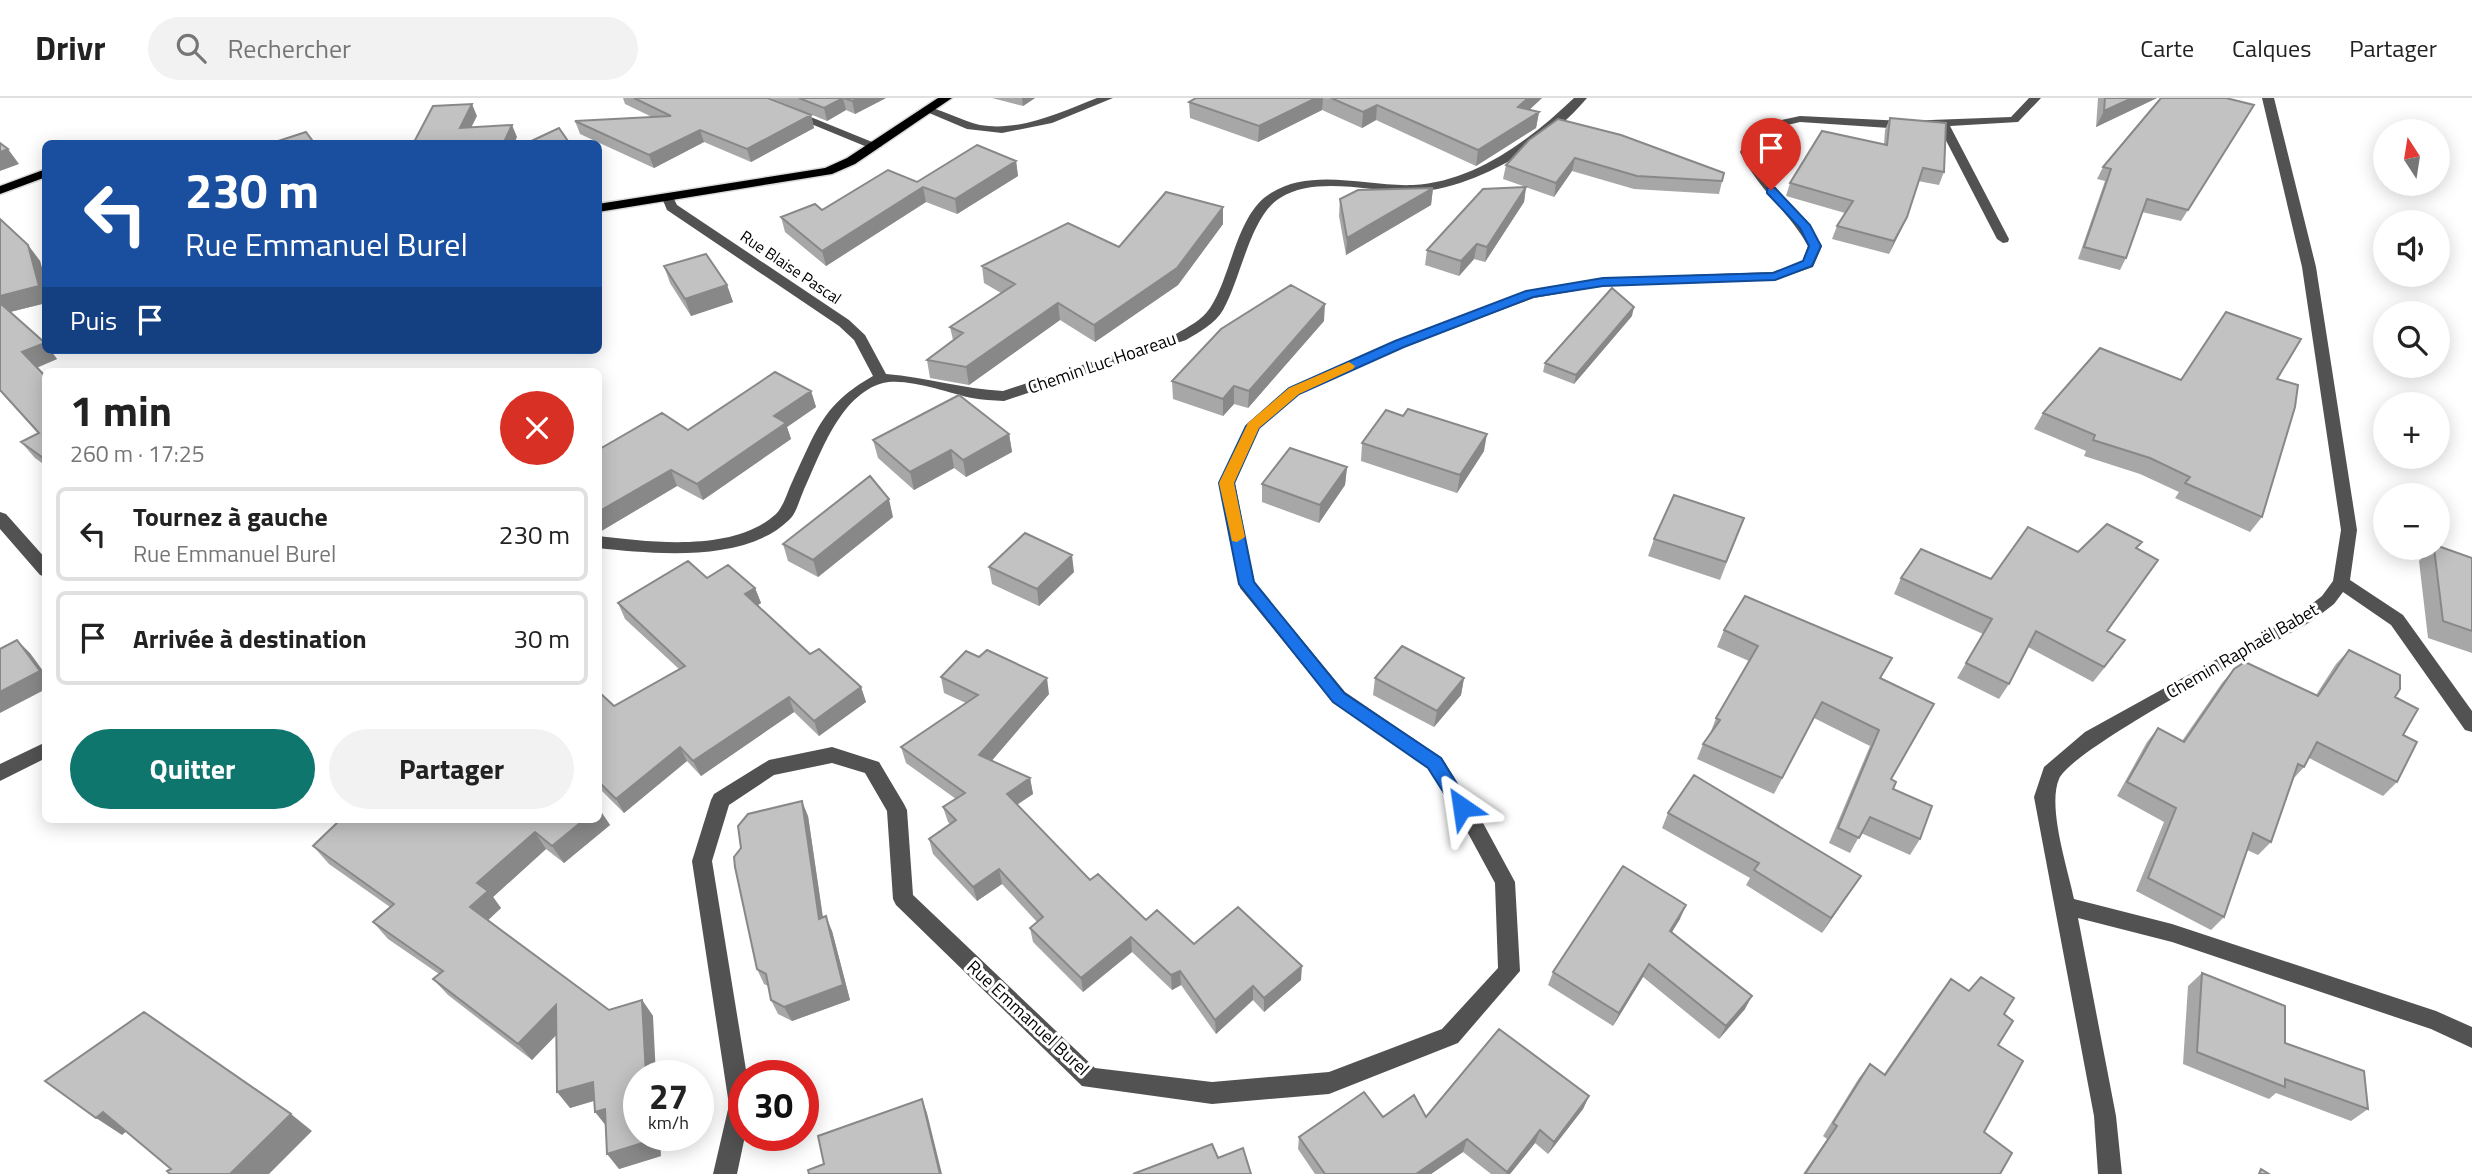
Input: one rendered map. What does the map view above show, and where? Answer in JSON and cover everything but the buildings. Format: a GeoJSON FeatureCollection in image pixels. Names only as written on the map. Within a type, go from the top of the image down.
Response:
{"type":"FeatureCollection","features":[{"type":"Feature","properties":{"kind":"main road"},"geometry":{"type":"LineString","coordinates":[[602,207],[828,171],[851,162],[946,98]]}},
{"type":"Feature","properties":{"kind":"main road"},"geometry":{"type":"LineString","coordinates":[[0,190],[42,174]]}},
{"type":"Feature","properties":{"kind":"street"},"geometry":{"type":"LineString","coordinates":[[754,98],[876,146]]}},
{"type":"Feature","properties":{"kind":"street"},"geometry":{"type":"LineString","coordinates":[[928,110],[983,129],[1015,129],[1044,122],[1107,98]]}},
{"type":"Feature","properties":{"kind":"street","name":"Chemin Luc Hoareau"},"geometry":{"type":"LineString","coordinates":[[881,378],[924,381],[974,394],[1004,396],[1181,337],[1201,325],[1216,310],[1261,206],[1269,197],[1301,185],[1402,188],[1452,183],[1487,169],[1581,98]]}},
{"type":"Feature","properties":{"kind":"street","name":"Rue Emmanuel Burel"},"geometry":{"type":"LineString","coordinates":[[725,1174],[740,1105],[702,861],[721,800],[769,768],[832,755],[872,767],[897,810],[902,899],[1090,1078],[1212,1093],[1329,1083],[1450,1036],[1509,971],[1505,882],[1434,763],[1339,697],[1247,584],[1227,483],[1253,426],[1294,391],[1399,344],[1531,294],[1603,282],[1775,276],[1808,264],[1815,246],[1805,227],[1754,172],[1745,152],[1757,128],[1800,119],[1943,124],[2014,120],[2035,98]]}},
{"type":"Feature","properties":{"kind":"street"},"geometry":{"type":"LineString","coordinates":[[2268,98],[2309,267],[2348,530],[2342,582],[2397,620],[2472,725]]}},
{"type":"Feature","properties":{"kind":"street"},"geometry":{"type":"LineString","coordinates":[[1943,124],[2003,239]]}},
{"type":"Feature","properties":{"kind":"street","name":"Rue Blaise Pascal"},"geometry":{"type":"LineString","coordinates":[[668,198],[671,208],[844,323],[860,338],[881,378]]}},
{"type":"Feature","properties":{"kind":"street"},"geometry":{"type":"LineString","coordinates":[[602,542],[645,547],[710,547],[759,533],[784,516],[831,416],[856,392],[881,378]]}},
{"type":"Feature","properties":{"kind":"street"},"geometry":{"type":"LineString","coordinates":[[0,518],[42,566]]}},
{"type":"Feature","properties":{"kind":"street","name":"Chemin Raphaël Babet"},"geometry":{"type":"LineString","coordinates":[[2109,1174],[2105,1116],[2044,797],[2051,772],[2092,737],[2306,617],[2328,600],[2342,582]]}},
{"type":"Feature","properties":{"kind":"street"},"geometry":{"type":"LineString","coordinates":[[0,772],[42,751]]}},
{"type":"Feature","properties":{"kind":"street"},"geometry":{"type":"LineString","coordinates":[[2064,906],[2172,933],[2436,1021],[2472,1038]]}},
{"type":"Feature","properties":{"kind":"slow traffic"},"geometry":{"type":"LineString","coordinates":[[1237,537],[1227,483],[1253,426],[1294,391],[1349,366]]}},
{"type":"Feature","properties":{"kind":"route"},"geometry":{"type":"LineString","coordinates":[[1462,807],[1434,763],[1339,697],[1247,584],[1227,483],[1253,426],[1294,391],[1399,344],[1531,294],[1603,282],[1775,276],[1808,264],[1815,246],[1805,227],[1771,190]]}}]}
